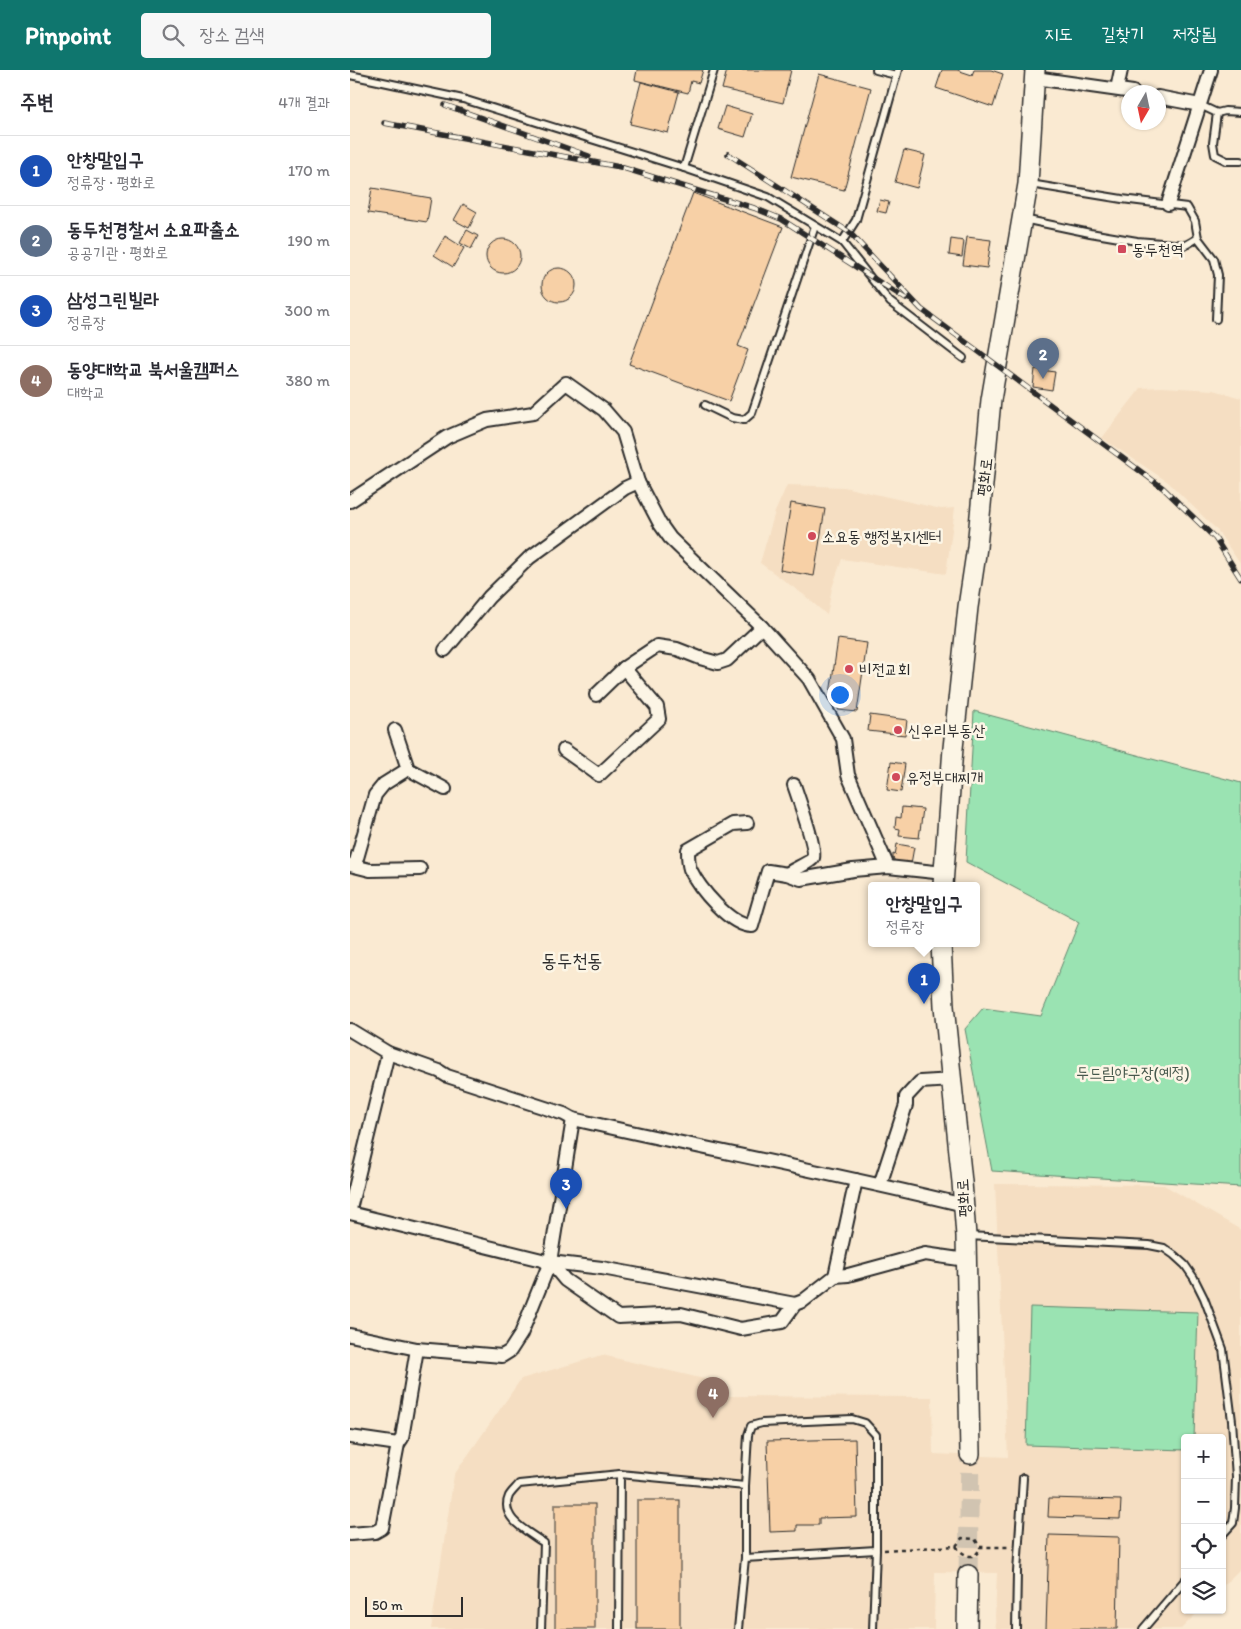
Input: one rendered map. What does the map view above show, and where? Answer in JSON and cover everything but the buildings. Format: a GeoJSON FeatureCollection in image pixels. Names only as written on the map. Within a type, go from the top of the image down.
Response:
{"type":"FeatureCollection","features":[{"type":"Feature","properties":{"kind":"main road","name":"평화로"},"geometry":{"type":"LineString","coordinates":[[943,879],[953,748],[968,606],[977,546],[991,400],[1028,184],[1035,74]]}},
{"type":"Feature","properties":{"kind":"main road","name":"평화로"},"geometry":{"type":"LineString","coordinates":[[941,947],[944,1006],[953,1080],[966,1236],[970,1454]]}},
{"type":"Feature","properties":{"kind":"main road"},"geometry":{"type":"LineString","coordinates":[[967,1629],[968,1575]]}},
{"type":"Feature","properties":{"kind":"street"},"geometry":{"type":"LineString","coordinates":[[1117,90],[1121,70]]}},
{"type":"Feature","properties":{"kind":"street"},"geometry":{"type":"LineString","coordinates":[[1168,204],[1211,70]]}},
{"type":"Feature","properties":{"kind":"street"},"geometry":{"type":"LineString","coordinates":[[1035,74],[1121,90]]}},
{"type":"Feature","properties":{"kind":"street"},"geometry":{"type":"LineString","coordinates":[[1166,99],[1200,106]]}},
{"type":"Feature","properties":{"kind":"street"},"geometry":{"type":"LineString","coordinates":[[350,501],[447,437],[487,420],[533,413],[566,383],[604,410],[623,432],[638,482],[660,524],[670,538],[762,627],[809,679],[843,739],[848,775],[888,867]]}},
{"type":"Feature","properties":{"kind":"street"},"geometry":{"type":"LineString","coordinates":[[445,650],[489,597],[529,558],[624,488],[638,482]]}},
{"type":"Feature","properties":{"kind":"street"},"geometry":{"type":"LineString","coordinates":[[596,695],[624,668],[657,646],[677,649],[718,663],[727,660],[762,627]]}},
{"type":"Feature","properties":{"kind":"street"},"geometry":{"type":"LineString","coordinates":[[564,750],[600,775],[659,719],[657,707],[624,668]]}},
{"type":"Feature","properties":{"kind":"street"},"geometry":{"type":"LineString","coordinates":[[395,730],[408,769],[445,789]]}},
{"type":"Feature","properties":{"kind":"street"},"geometry":{"type":"LineString","coordinates":[[408,769],[384,784],[375,795],[352,865],[370,870],[420,869]]}},
{"type":"Feature","properties":{"kind":"street"},"geometry":{"type":"LineString","coordinates":[[786,874],[807,863],[814,856],[813,845],[794,785]]}},
{"type":"Feature","properties":{"kind":"street"},"geometry":{"type":"LineString","coordinates":[[748,823],[732,824],[688,850],[689,868],[701,887],[728,916],[745,926],[752,926],[768,871],[786,874],[801,880],[853,870],[888,867],[943,879]]}},
{"type":"Feature","properties":{"kind":"street"},"geometry":{"type":"LineString","coordinates":[[350,1030],[388,1053],[439,1071],[447,1076],[564,1114],[573,1119],[964,1205]]}},
{"type":"Feature","properties":{"kind":"street"},"geometry":{"type":"LineString","coordinates":[[350,1209],[388,1053]]}},
{"type":"Feature","properties":{"kind":"street"},"geometry":{"type":"LineString","coordinates":[[880,1185],[906,1105],[906,1097],[920,1082],[953,1080]]}},
{"type":"Feature","properties":{"kind":"street"},"geometry":{"type":"LineString","coordinates":[[350,1335],[416,1349],[502,1356],[510,1352],[521,1334],[550,1262],[573,1119]]}},
{"type":"Feature","properties":{"kind":"street"},"geometry":{"type":"LineString","coordinates":[[835,1276],[856,1180]]}},
{"type":"Feature","properties":{"kind":"street"},"geometry":{"type":"LineString","coordinates":[[350,1213],[550,1262],[602,1268],[795,1304],[803,1301],[835,1276],[848,1275],[925,1254],[966,1260]]}},
{"type":"Feature","properties":{"kind":"street"},"geometry":{"type":"LineString","coordinates":[[550,1262],[565,1280],[618,1317],[681,1314],[742,1329],[782,1322],[795,1304]]}},
{"type":"Feature","properties":{"kind":"street"},"geometry":{"type":"LineString","coordinates":[[350,1534],[376,1532],[382,1528],[398,1444],[402,1438],[416,1349]]}},
{"type":"Feature","properties":{"kind":"street"},"geometry":{"type":"LineString","coordinates":[[350,1437],[398,1444]]}},
{"type":"Feature","properties":{"kind":"lane"},"geometry":{"type":"LineString","coordinates":[[684,168],[714,70]]}},
{"type":"Feature","properties":{"kind":"lane"},"geometry":{"type":"LineString","coordinates":[[842,242],[856,220],[897,72],[876,70]]}},
{"type":"Feature","properties":{"kind":"lane"},"geometry":{"type":"LineString","coordinates":[[350,75],[463,99],[684,168],[768,197],[842,242],[890,302],[963,358]]}},
{"type":"Feature","properties":{"kind":"lane"},"geometry":{"type":"LineString","coordinates":[[1200,106],[1217,113],[1225,111],[1241,112]]}},
{"type":"Feature","properties":{"kind":"lane"},"geometry":{"type":"LineString","coordinates":[[1217,113],[1213,143],[1215,155],[1227,161],[1241,161]]}},
{"type":"Feature","properties":{"kind":"lane"},"geometry":{"type":"LineString","coordinates":[[1028,184],[1187,207],[1195,221],[1198,238],[1214,259],[1218,275],[1216,318]]}},
{"type":"Feature","properties":{"kind":"lane"},"geometry":{"type":"LineString","coordinates":[[1022,218],[1137,241],[1186,245],[1198,238]]}},
{"type":"Feature","properties":{"kind":"lane"},"geometry":{"type":"LineString","coordinates":[[705,404],[732,418],[744,420],[752,413],[815,226]]}},
{"type":"Feature","properties":{"kind":"lane"},"geometry":{"type":"LineString","coordinates":[[966,1236],[1149,1245],[1164,1248],[1185,1265],[1204,1298],[1223,1349],[1232,1421],[1236,1477],[1233,1523],[1226,1531]]}},
{"type":"Feature","properties":{"kind":"lane"},"geometry":{"type":"LineString","coordinates":[[738,1629],[745,1558],[745,1486],[748,1435],[751,1426],[762,1422],[852,1419],[866,1423],[876,1435],[876,1550],[873,1629]]}},
{"type":"Feature","properties":{"kind":"lane"},"geometry":{"type":"LineString","coordinates":[[618,1629],[620,1474]]}},
{"type":"Feature","properties":{"kind":"lane"},"geometry":{"type":"LineString","coordinates":[[541,1629],[544,1543],[512,1520],[508,1510],[509,1496],[520,1484],[620,1474],[745,1486]]}},
{"type":"Feature","properties":{"kind":"lane"},"geometry":{"type":"LineString","coordinates":[[1016,1629],[1018,1547],[1023,1478]]}},
{"type":"Feature","properties":{"kind":"lane"},"geometry":{"type":"LineString","coordinates":[[745,1558],[876,1550]]}},
{"type":"Feature","properties":{"kind":"lane"},"geometry":{"type":"LineString","coordinates":[[1143,1629],[1181,1585]]}},
{"type":"Feature","properties":{"kind":"path"},"geometry":{"type":"LineString","coordinates":[[962,1538],[973,1538],[980,1547],[979,1553],[971,1556],[964,1555],[956,1546],[962,1538]]}},
{"type":"Feature","properties":{"kind":"path"},"geometry":{"type":"LineString","coordinates":[[876,1550],[956,1546]]}},
{"type":"Feature","properties":{"kind":"path"},"geometry":{"type":"LineString","coordinates":[[980,1547],[1018,1547]]}},
{"type":"Feature","properties":{"kind":"shaded area"},"geometry":{"type":"Polygon","coordinates":[[[1162,387],[1214,390],[1241,398],[1241,565],[1217,530],[1168,482],[1102,438],[1141,388],[1162,387]]]}},
{"type":"Feature","properties":{"kind":"shaded area"},"geometry":{"type":"Polygon","coordinates":[[[787,485],[844,487],[941,509],[955,508],[946,574],[842,559],[832,588],[827,615],[804,595],[760,563],[775,512],[787,485]]]}},
{"type":"Feature","properties":{"kind":"shaded area"},"geometry":{"type":"Polygon","coordinates":[[[995,1184],[1164,1185],[1241,1230],[1241,1568],[1226,1583],[1226,1434],[1181,1434],[1181,1614],[1196,1614],[1181,1629],[996,1629],[997,1573],[935,1572],[934,1629],[431,1629],[454,1475],[521,1379],[602,1355],[717,1382],[715,1396],[932,1397],[933,1454],[1008,1457],[995,1184]]]}},
{"type":"Feature","properties":{"kind":"green space","name":"두드림야구장(예정)"},"geometry":{"type":"Polygon","coordinates":[[[974,711],[1241,783],[1241,1187],[992,1171],[965,1029],[983,1008],[1041,1016],[1079,922],[966,862],[974,711]]]}},
{"type":"Feature","properties":{"kind":"green space"},"geometry":{"type":"Polygon","coordinates":[[[1030,1307],[1198,1312],[1194,1434],[1181,1434],[1181,1450],[1026,1445],[1030,1307]]]}},
{"type":"Feature","properties":{"kind":"tunnel"},"geometry":{"type":"LineString","coordinates":[[968,1575],[970,1454]]}},
{"type":"Feature","properties":{"kind":"railway"},"geometry":{"type":"LineString","coordinates":[[445,105],[589,156]]}},
{"type":"Feature","properties":{"kind":"railway"},"geometry":{"type":"LineString","coordinates":[[384,123],[620,167],[754,208],[781,219],[906,299]]}},
{"type":"Feature","properties":{"kind":"railway"},"geometry":{"type":"LineString","coordinates":[[728,154],[849,232],[921,309],[1163,488],[1215,538],[1241,579]]}},
{"type":"Feature","properties":{"kind":"place","name":"동두천역"},"geometry":{"type":"Point","coordinates":[1122,249]}},
{"type":"Feature","properties":{"kind":"place","name":"동두천경찰서 소요파출소"},"geometry":{"type":"Point","coordinates":[1043,379]}},
{"type":"Feature","properties":{"kind":"place","name":"소요동 행정복지센터"},"geometry":{"type":"Point","coordinates":[812,536]}},
{"type":"Feature","properties":{"kind":"place","name":"비전교회"},"geometry":{"type":"Point","coordinates":[849,669]}},
{"type":"Feature","properties":{"kind":"place","name":"신우리부동산"},"geometry":{"type":"Point","coordinates":[898,730]}},
{"type":"Feature","properties":{"kind":"place","name":"유정부대찌개"},"geometry":{"type":"Point","coordinates":[896,777]}},
{"type":"Feature","properties":{"kind":"place","name":"안창말입구"},"geometry":{"type":"Point","coordinates":[924,1004]}},
{"type":"Feature","properties":{"kind":"place","name":"삼성그린빌라"},"geometry":{"type":"Point","coordinates":[566,1209]}},
{"type":"Feature","properties":{"kind":"place","name":"동양대학교 북서울캠퍼스"},"geometry":{"type":"Point","coordinates":[713,1418]}},
{"type":"Feature","properties":{"kind":"district","name":"동두천동"},"geometry":{"type":"Point","coordinates":[572,960]}}]}
